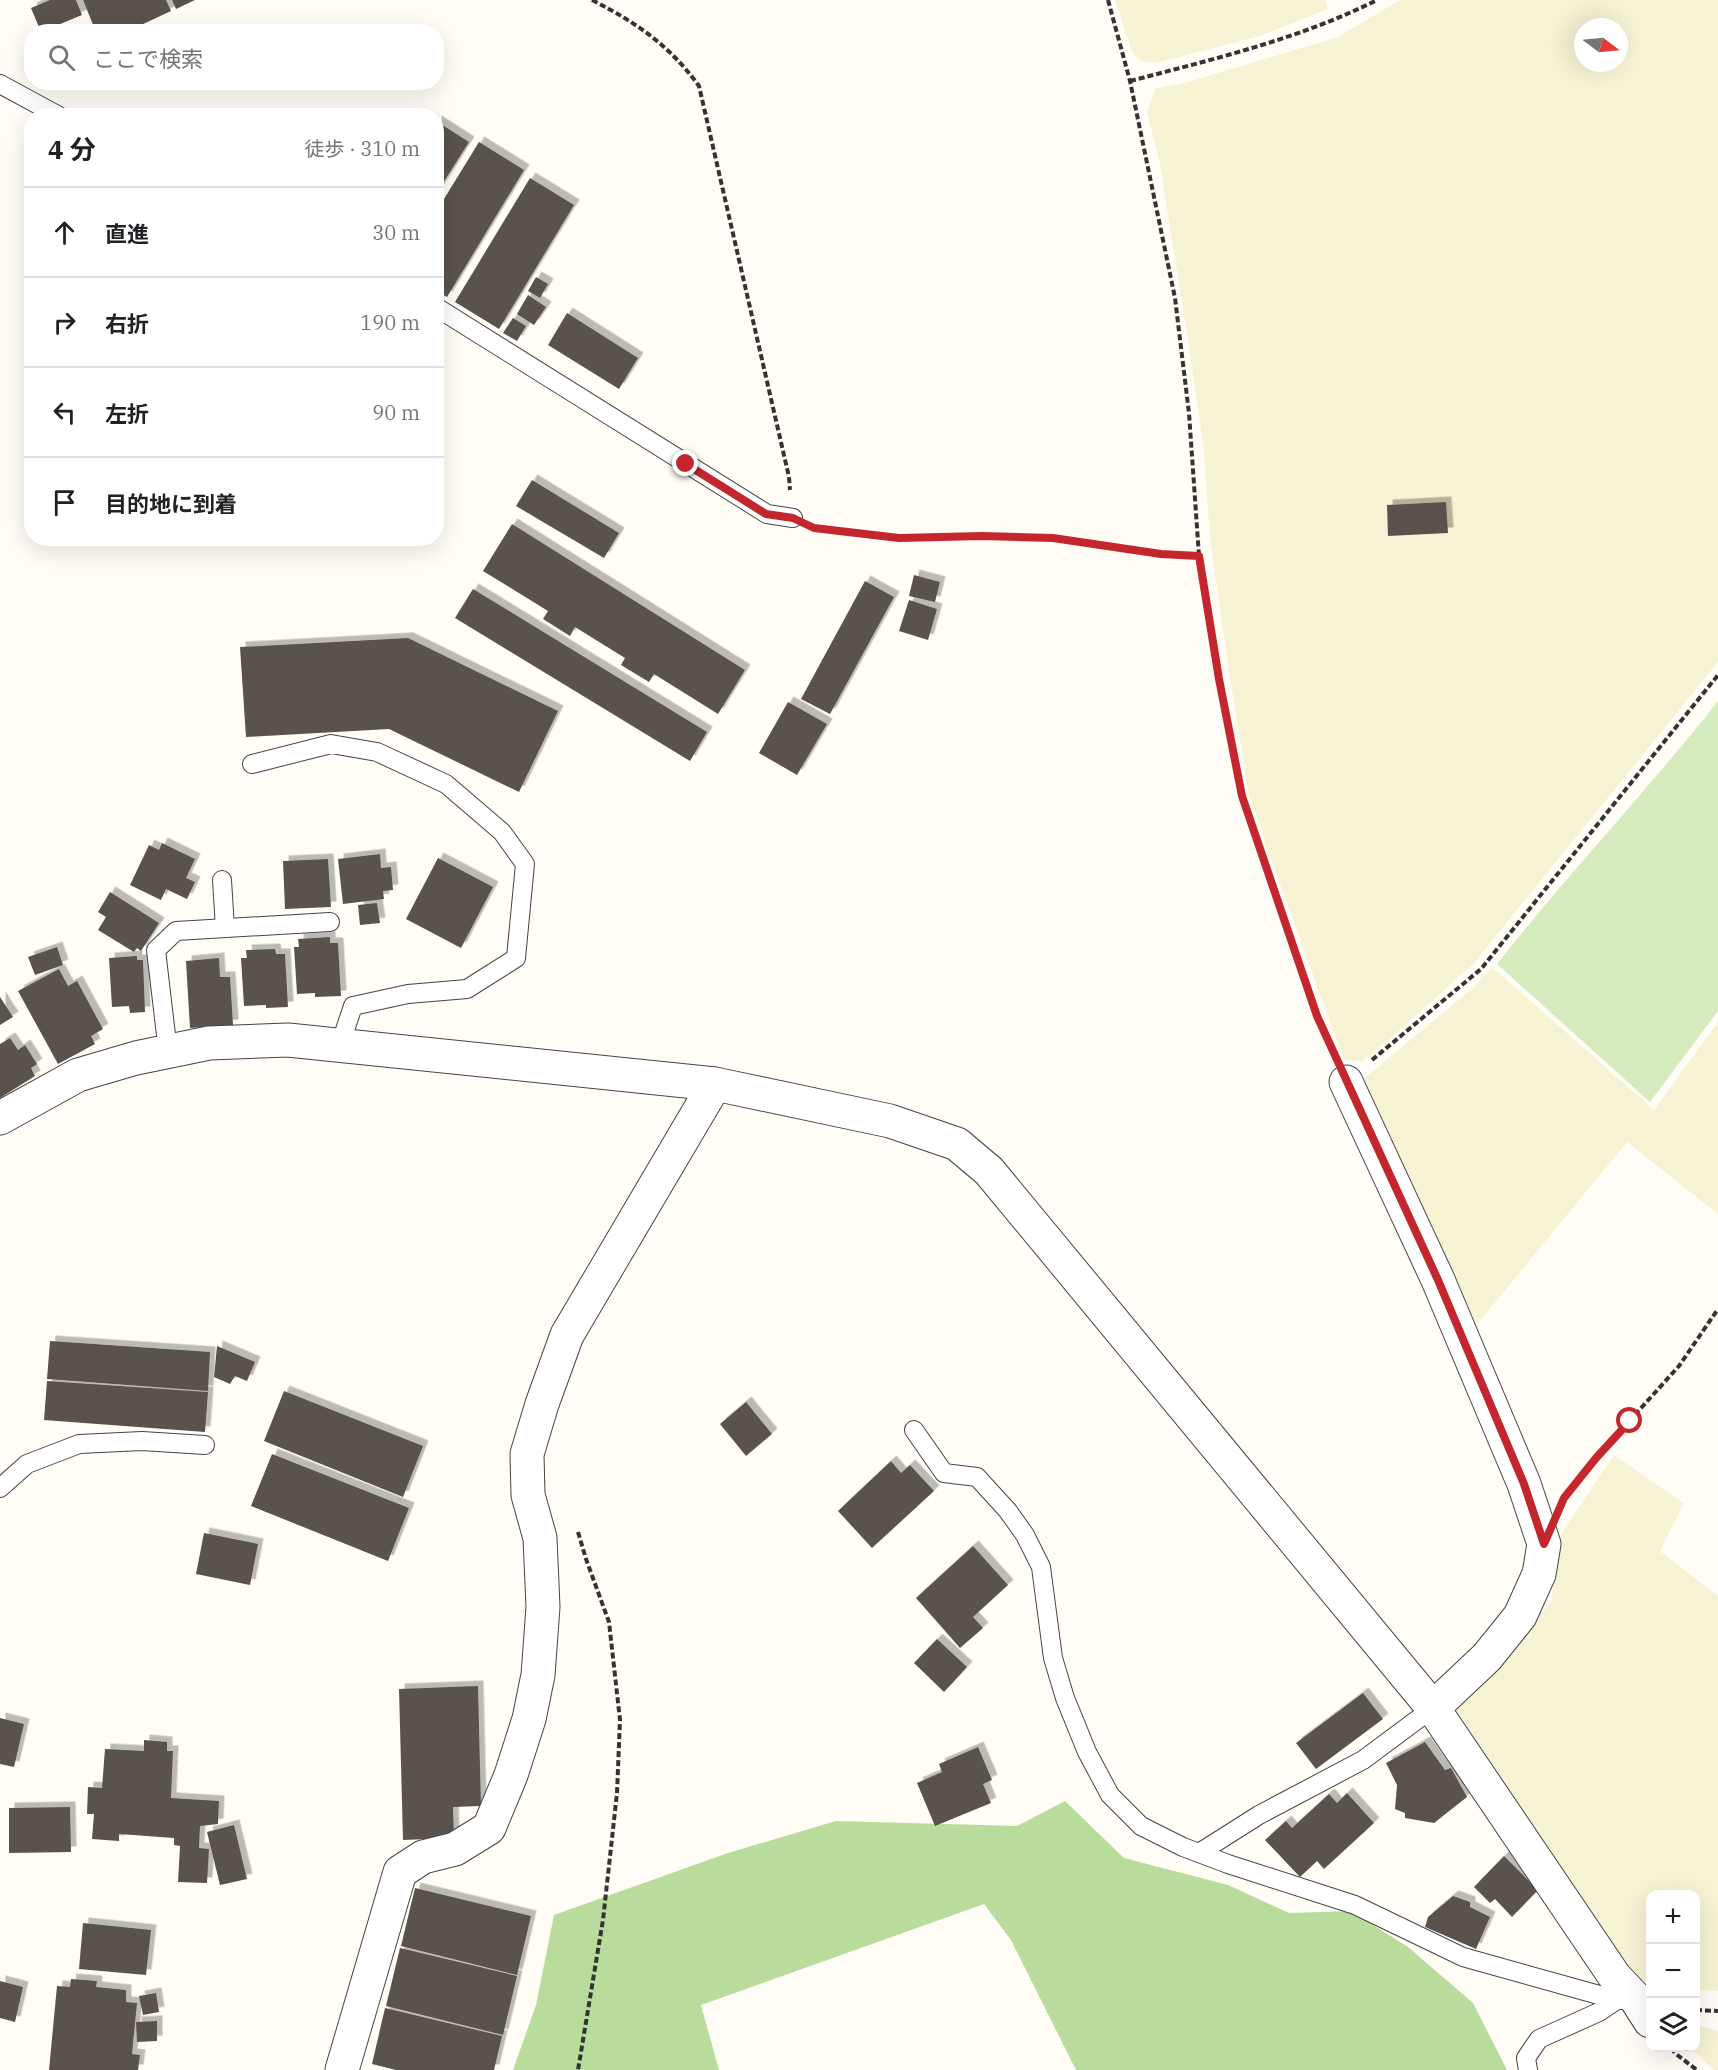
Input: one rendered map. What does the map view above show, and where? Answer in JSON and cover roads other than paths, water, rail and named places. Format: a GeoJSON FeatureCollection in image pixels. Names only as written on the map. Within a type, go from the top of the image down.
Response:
{"type":"FeatureCollection","features":[{"type":"Feature","properties":{"kind":"street"},"geometry":{"type":"LineString","coordinates":[[0,1118],[78,1075],[209,1043],[288,1040],[715,1084],[890,1121],[957,1144],[989,1171],[1433,1708],[1635,2007]]}},
{"type":"Feature","properties":{"kind":"street"},"geometry":{"type":"LineString","coordinates":[[1346,1082],[1438,1280],[1524,1484],[1544,1544],[1539,1574],[1520,1616],[1487,1657],[1433,1708]]}},
{"type":"Feature","properties":{"kind":"street"},"geometry":{"type":"LineString","coordinates":[[342,2070],[400,1872],[423,1857],[456,1849],[489,1828],[511,1774],[529,1719],[538,1675],[543,1607],[540,1538],[528,1495],[527,1454],[567,1335],[715,1084]]}},
{"type":"Feature","properties":{"kind":"lane"},"geometry":{"type":"LineString","coordinates":[[0,84],[44,108]]}},
{"type":"Feature","properties":{"kind":"lane"},"geometry":{"type":"LineString","coordinates":[[444,312],[766,514],[793,518]]}},
{"type":"Feature","properties":{"kind":"lane"},"geometry":{"type":"LineString","coordinates":[[252,764],[331,744],[377,752],[446,784],[502,832],[525,864],[516,958],[467,989],[408,993],[353,1006],[340,1045]]}},
{"type":"Feature","properties":{"kind":"lane"},"geometry":{"type":"LineString","coordinates":[[222,880],[225,928]]}},
{"type":"Feature","properties":{"kind":"lane"},"geometry":{"type":"LineString","coordinates":[[168,1052],[156,950],[176,931],[330,922]]}},
{"type":"Feature","properties":{"kind":"lane"},"geometry":{"type":"LineString","coordinates":[[914,1430],[944,1473],[977,1477],[1008,1511],[1025,1535],[1041,1567],[1053,1658],[1065,1698],[1087,1752],[1110,1795],[1141,1826],[1199,1853],[1355,1905],[1463,1958],[1635,2007]]}},
{"type":"Feature","properties":{"kind":"lane"},"geometry":{"type":"LineString","coordinates":[[0,1488],[27,1464],[79,1444],[142,1441],[205,1445]]}},
{"type":"Feature","properties":{"kind":"lane"},"geometry":{"type":"LineString","coordinates":[[1199,1853],[1259,1815],[1363,1760],[1433,1708]]}},
{"type":"Feature","properties":{"kind":"lane"},"geometry":{"type":"LineString","coordinates":[[1527,2070],[1526,2058],[1539,2038],[1599,2012],[1635,2007]]}}]}
